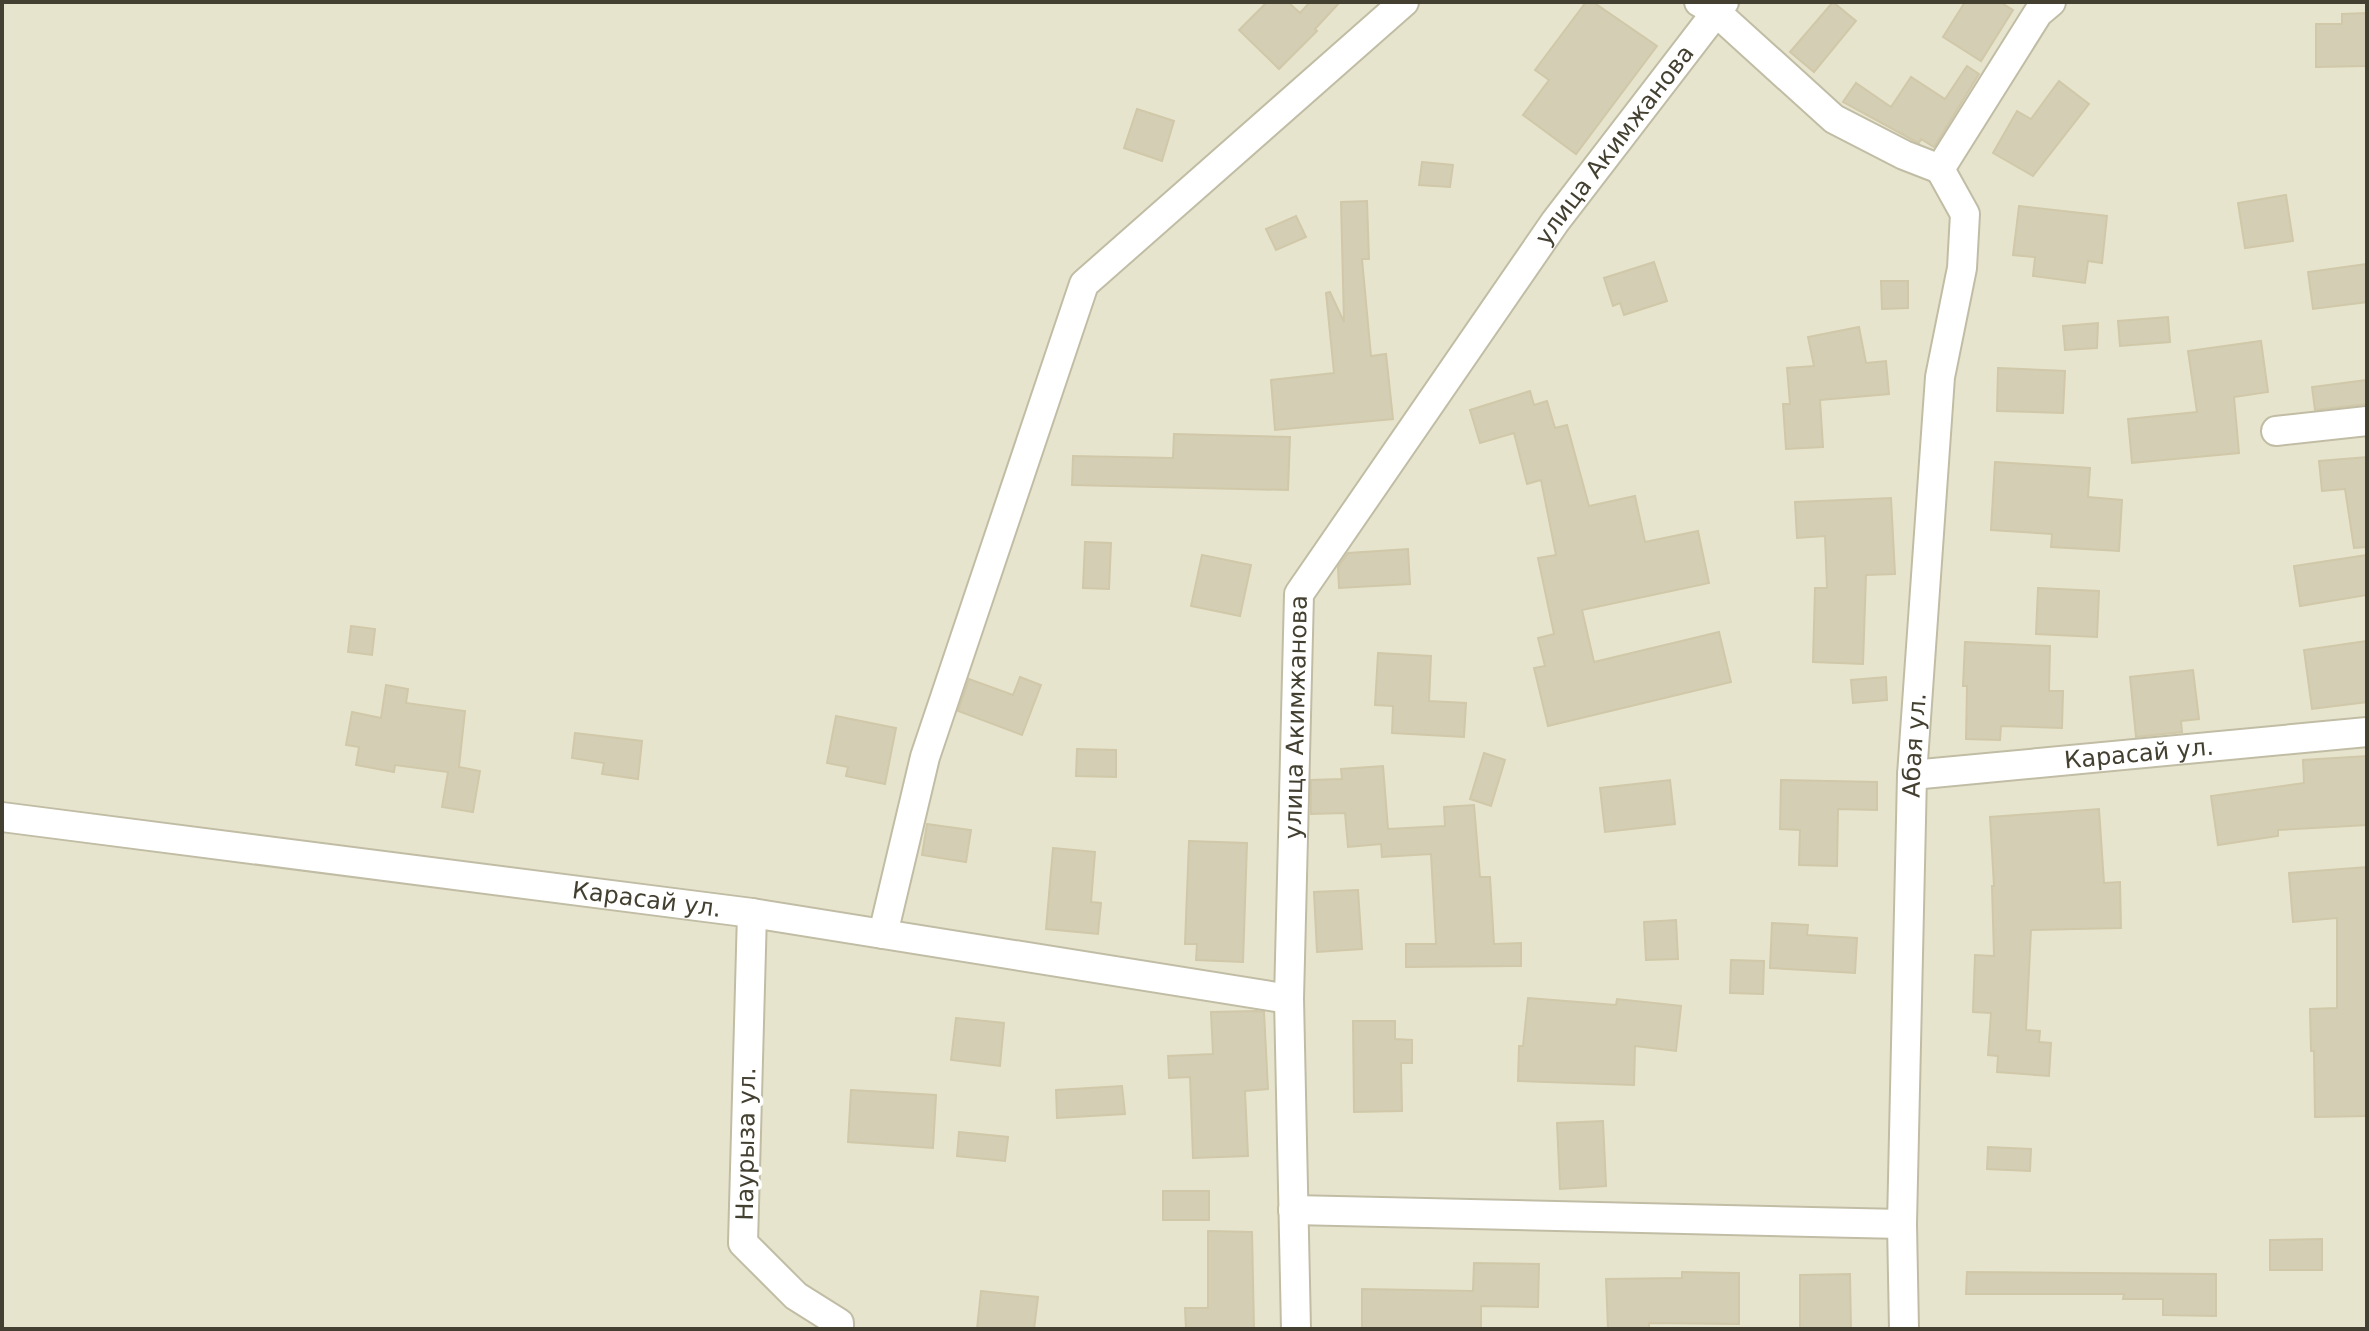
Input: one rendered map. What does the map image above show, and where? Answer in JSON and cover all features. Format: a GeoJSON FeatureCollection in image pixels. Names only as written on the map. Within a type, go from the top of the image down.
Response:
{"type":"FeatureCollection","features":[{"type":"Feature","properties":{"kind":"street"},"geometry":{"type":"LineString","coordinates":[[883,934],[925,757],[1084,284],[1404,2]]}},
{"type":"Feature","properties":{"kind":"street"},"geometry":{"type":"LineString","coordinates":[[1713,5],[1834,119],[1904,155],[1940,169],[2038,13],[2051,2]]}},
{"type":"Feature","properties":{"kind":"street","name":"улица Акимжанова"},"geometry":{"type":"LineString","coordinates":[[1296,1329],[1289,999],[1299,594],[1555,222],[1713,5]]}},
{"type":"Feature","properties":{"kind":"street","name":"Абая ул."},"geometry":{"type":"LineString","coordinates":[[1904,1329],[1902,1224],[1912,775],[1940,377],[1962,268],[1965,214],[1940,169]]}},
{"type":"Feature","properties":{"kind":"street"},"geometry":{"type":"LineString","coordinates":[[2276,431],[2367,421]]}},
{"type":"Feature","properties":{"kind":"street","name":"Карасай ул."},"geometry":{"type":"LineString","coordinates":[[1912,775],[2367,732]]}},
{"type":"Feature","properties":{"kind":"street","name":"Карасай ул."},"geometry":{"type":"LineString","coordinates":[[2,817],[752,913],[1289,999]]}},
{"type":"Feature","properties":{"kind":"street","name":"Наурыза ул."},"geometry":{"type":"LineString","coordinates":[[752,913],[743,1243],[796,1296],[839,1323],[839,1329]]}},
{"type":"Feature","properties":{"kind":"street"},"geometry":{"type":"LineString","coordinates":[[1293,1210],[1902,1224]]}},
{"type":"Feature","properties":{"kind":"shaded area"},"geometry":{"type":"Polygon","coordinates":[[[2,2],[2367,2],[2367,1329],[2,1329],[2,2]]]}},
{"type":"Feature","properties":{"kind":"building"},"geometry":{"type":"Polygon","coordinates":[[[1267,2],[1288,2],[1300,13],[1310,2],[1340,2],[1315,29],[1317,31],[1279,69],[1239,30],[1267,2]]]}},
{"type":"Feature","properties":{"kind":"building"},"geometry":{"type":"Polygon","coordinates":[[[1586,2],[1593,2],[1657,46],[1576,154],[1523,115],[1549,80],[1535,70],[1586,2]]]}},
{"type":"Feature","properties":{"kind":"building"},"geometry":{"type":"Polygon","coordinates":[[[1833,2],[1856,21],[1814,72],[1790,52],[1833,2]]]}},
{"type":"Feature","properties":{"kind":"building"},"geometry":{"type":"Polygon","coordinates":[[[1965,2],[2000,2],[2013,10],[1981,61],[1943,37],[1965,2]]]}},
{"type":"Feature","properties":{"kind":"building"},"geometry":{"type":"Polygon","coordinates":[[[2367,13],[2367,66],[2316,67],[2316,24],[2342,24],[2342,14],[2367,13]]]}},
{"type":"Feature","properties":{"kind":"building"},"geometry":{"type":"Polygon","coordinates":[[[1967,66],[1979,74],[1934,147],[1921,139],[1919,143],[1843,102],[1856,83],[1891,107],[1911,77],[1945,99],[1967,66]]]}},
{"type":"Feature","properties":{"kind":"building"},"geometry":{"type":"Polygon","coordinates":[[[2059,81],[2089,104],[2033,176],[1993,153],[2017,111],[2031,119],[2059,81]]]}},
{"type":"Feature","properties":{"kind":"building"},"geometry":{"type":"Polygon","coordinates":[[[1137,109],[1174,121],[1162,161],[1124,148],[1137,109]]]}},
{"type":"Feature","properties":{"kind":"building"},"geometry":{"type":"Polygon","coordinates":[[[1422,162],[1453,165],[1450,187],[1419,185],[1422,162]]]}},
{"type":"Feature","properties":{"kind":"building"},"geometry":{"type":"Polygon","coordinates":[[[2286,195],[2293,241],[2245,248],[2238,203],[2286,195]]]}},
{"type":"Feature","properties":{"kind":"building"},"geometry":{"type":"Polygon","coordinates":[[[1367,201],[1369,259],[1362,259],[1371,356],[1386,354],[1393,419],[1275,430],[1271,380],[1334,373],[1326,293],[1330,292],[1344,322],[1341,202],[1367,201]]]}},
{"type":"Feature","properties":{"kind":"building"},"geometry":{"type":"Polygon","coordinates":[[[2019,206],[2107,216],[2102,263],[2088,261],[2085,283],[2033,276],[2035,257],[2013,255],[2019,206]]]}},
{"type":"Feature","properties":{"kind":"building"},"geometry":{"type":"Polygon","coordinates":[[[1296,216],[1306,237],[1276,250],[1266,229],[1296,216]]]}},
{"type":"Feature","properties":{"kind":"building"},"geometry":{"type":"Polygon","coordinates":[[[1654,262],[1667,301],[1624,315],[1620,303],[1613,306],[1604,278],[1654,262]]]}},
{"type":"Feature","properties":{"kind":"building"},"geometry":{"type":"Polygon","coordinates":[[[2367,264],[2367,302],[2313,309],[2308,272],[2367,264]]]}},
{"type":"Feature","properties":{"kind":"building"},"geometry":{"type":"Polygon","coordinates":[[[1881,281],[1908,281],[1908,308],[1882,309],[1881,281]]]}},
{"type":"Feature","properties":{"kind":"building"},"geometry":{"type":"Polygon","coordinates":[[[2168,317],[2170,342],[2120,346],[2118,321],[2168,317]]]}},
{"type":"Feature","properties":{"kind":"building"},"geometry":{"type":"Polygon","coordinates":[[[2098,323],[2097,348],[2065,350],[2063,326],[2098,323]]]}},
{"type":"Feature","properties":{"kind":"building"},"geometry":{"type":"Polygon","coordinates":[[[1859,327],[1866,363],[1886,361],[1889,394],[1820,400],[1823,447],[1786,449],[1783,404],[1790,404],[1787,368],[1814,366],[1808,337],[1859,327]]]}},
{"type":"Feature","properties":{"kind":"building"},"geometry":{"type":"Polygon","coordinates":[[[2261,341],[2268,392],[2234,397],[2239,453],[2132,463],[2128,419],[2197,412],[2188,351],[2261,341]]]}},
{"type":"Feature","properties":{"kind":"building"},"geometry":{"type":"Polygon","coordinates":[[[1998,368],[2065,371],[2063,413],[1997,411],[1998,368]]]}},
{"type":"Feature","properties":{"kind":"building"},"geometry":{"type":"Polygon","coordinates":[[[2367,380],[2367,404],[2315,410],[2312,387],[2367,380]]]}},
{"type":"Feature","properties":{"kind":"building"},"geometry":{"type":"Polygon","coordinates":[[[1530,391],[1534,405],[1547,401],[1555,428],[1567,425],[1589,506],[1635,496],[1645,542],[1698,531],[1709,583],[1582,610],[1594,662],[1719,632],[1731,682],[1548,726],[1534,668],[1545,666],[1538,638],[1554,634],[1538,558],[1556,555],[1541,480],[1527,484],[1514,433],[1480,443],[1470,410],[1530,391]]]}},
{"type":"Feature","properties":{"kind":"building"},"geometry":{"type":"Polygon","coordinates":[[[1174,434],[1290,437],[1288,490],[1072,485],[1073,456],[1173,458],[1174,434]]]}},
{"type":"Feature","properties":{"kind":"building"},"geometry":{"type":"Polygon","coordinates":[[[2367,457],[2367,547],[2354,548],[2345,489],[2322,491],[2319,461],[2367,457]]]}},
{"type":"Feature","properties":{"kind":"building"},"geometry":{"type":"Polygon","coordinates":[[[1995,462],[2090,468],[2088,497],[2122,500],[2119,551],[2051,547],[2052,534],[1991,530],[1995,462]]]}},
{"type":"Feature","properties":{"kind":"building"},"geometry":{"type":"Polygon","coordinates":[[[1891,498],[1895,574],[1866,575],[1863,664],[1813,662],[1815,588],[1827,588],[1825,536],[1797,538],[1795,502],[1891,498]]]}},
{"type":"Feature","properties":{"kind":"building"},"geometry":{"type":"Polygon","coordinates":[[[1085,542],[1111,543],[1109,589],[1083,588],[1085,542]]]}},
{"type":"Feature","properties":{"kind":"building"},"geometry":{"type":"Polygon","coordinates":[[[1408,549],[1410,584],[1339,588],[1338,567],[1348,553],[1408,549]]]}},
{"type":"Feature","properties":{"kind":"building"},"geometry":{"type":"Polygon","coordinates":[[[1202,555],[1251,565],[1240,616],[1191,606],[1202,555]]]}},
{"type":"Feature","properties":{"kind":"building"},"geometry":{"type":"Polygon","coordinates":[[[2367,555],[2367,595],[2300,606],[2294,566],[2367,555]]]}},
{"type":"Feature","properties":{"kind":"building"},"geometry":{"type":"Polygon","coordinates":[[[2038,588],[2099,591],[2097,637],[2036,634],[2038,588]]]}},
{"type":"Feature","properties":{"kind":"building"},"geometry":{"type":"Polygon","coordinates":[[[351,626],[375,629],[372,655],[348,652],[351,626]]]}},
{"type":"Feature","properties":{"kind":"building"},"geometry":{"type":"Polygon","coordinates":[[[2367,641],[2367,702],[2312,709],[2304,650],[2367,641]]]}},
{"type":"Feature","properties":{"kind":"building"},"geometry":{"type":"Polygon","coordinates":[[[1965,642],[2050,646],[2049,691],[2063,691],[2062,728],[2001,726],[2000,740],[1966,739],[1967,686],[1963,686],[1965,642]]]}},
{"type":"Feature","properties":{"kind":"building"},"geometry":{"type":"Polygon","coordinates":[[[1378,653],[1431,656],[1429,701],[1466,703],[1464,737],[1392,733],[1393,706],[1375,705],[1378,653]]]}},
{"type":"Feature","properties":{"kind":"building"},"geometry":{"type":"Polygon","coordinates":[[[2193,670],[2199,719],[2181,721],[2182,732],[2136,737],[2130,677],[2193,670]]]}},
{"type":"Feature","properties":{"kind":"building"},"geometry":{"type":"Polygon","coordinates":[[[1020,677],[1041,685],[1022,735],[958,711],[969,679],[1013,695],[1020,677]]]}},
{"type":"Feature","properties":{"kind":"building"},"geometry":{"type":"Polygon","coordinates":[[[1886,677],[1887,700],[1853,703],[1851,680],[1886,677]]]}},
{"type":"Feature","properties":{"kind":"building"},"geometry":{"type":"Polygon","coordinates":[[[386,685],[408,689],[406,703],[465,711],[459,767],[480,771],[473,812],[442,807],[448,772],[395,765],[394,772],[356,765],[359,747],[346,745],[352,712],[381,718],[386,685]]]}},
{"type":"Feature","properties":{"kind":"building"},"geometry":{"type":"Polygon","coordinates":[[[836,716],[896,728],[885,784],[846,776],[848,767],[827,763],[836,716]]]}},
{"type":"Feature","properties":{"kind":"building"},"geometry":{"type":"Polygon","coordinates":[[[575,733],[642,741],[638,779],[602,774],[604,763],[572,758],[575,733]]]}},
{"type":"Feature","properties":{"kind":"building"},"geometry":{"type":"Polygon","coordinates":[[[1077,749],[1116,750],[1116,777],[1076,776],[1077,749]]]}},
{"type":"Feature","properties":{"kind":"building"},"geometry":{"type":"Polygon","coordinates":[[[1484,753],[1505,760],[1491,806],[1470,799],[1484,753]]]}},
{"type":"Feature","properties":{"kind":"building"},"geometry":{"type":"Polygon","coordinates":[[[2367,756],[2367,825],[2278,830],[2278,836],[2218,845],[2211,796],[2304,783],[2303,760],[2367,756]]]}},
{"type":"Feature","properties":{"kind":"building"},"geometry":{"type":"Polygon","coordinates":[[[1383,766],[1388,829],[1445,826],[1444,807],[1474,805],[1480,877],[1490,877],[1494,944],[1521,943],[1521,966],[1406,967],[1406,944],[1436,944],[1431,854],[1382,857],[1381,844],[1348,847],[1345,813],[1311,814],[1311,780],[1342,779],[1341,769],[1383,766]]]}},
{"type":"Feature","properties":{"kind":"building"},"geometry":{"type":"Polygon","coordinates":[[[1670,780],[1675,824],[1605,832],[1600,788],[1670,780]]]}},
{"type":"Feature","properties":{"kind":"building"},"geometry":{"type":"Polygon","coordinates":[[[1781,780],[1877,782],[1877,810],[1838,809],[1837,866],[1799,865],[1800,830],[1780,829],[1781,780]]]}},
{"type":"Feature","properties":{"kind":"building"},"geometry":{"type":"Polygon","coordinates":[[[2099,809],[2104,883],[2120,882],[2121,928],[2031,930],[2026,1030],[2040,1031],[2039,1042],[2051,1043],[2049,1076],[1997,1072],[1998,1056],[1988,1055],[1991,1013],[1973,1012],[1975,955],[1994,956],[1990,817],[2099,809]]]}},
{"type":"Feature","properties":{"kind":"building"},"geometry":{"type":"Polygon","coordinates":[[[927,824],[971,830],[966,862],[922,855],[927,824]]]}},
{"type":"Feature","properties":{"kind":"building"},"geometry":{"type":"Polygon","coordinates":[[[1189,841],[1247,843],[1243,962],[1196,960],[1197,944],[1185,944],[1189,841]]]}},
{"type":"Feature","properties":{"kind":"building"},"geometry":{"type":"Polygon","coordinates":[[[1053,848],[1095,852],[1091,902],[1101,903],[1098,934],[1046,929],[1053,848]]]}},
{"type":"Feature","properties":{"kind":"building"},"geometry":{"type":"Polygon","coordinates":[[[2367,867],[2367,1116],[2315,1117],[2310,1009],[2337,1008],[2337,918],[2293,922],[2289,873],[2367,867]]]}},
{"type":"Feature","properties":{"kind":"building"},"geometry":{"type":"Polygon","coordinates":[[[1358,890],[1362,949],[1317,952],[1314,892],[1358,890]]]}},
{"type":"Feature","properties":{"kind":"building"},"geometry":{"type":"Polygon","coordinates":[[[1676,920],[1678,959],[1646,960],[1644,922],[1676,920]]]}},
{"type":"Feature","properties":{"kind":"building"},"geometry":{"type":"Polygon","coordinates":[[[1772,923],[1808,925],[1807,935],[1857,938],[1855,973],[1770,968],[1772,923]]]}},
{"type":"Feature","properties":{"kind":"building"},"geometry":{"type":"Polygon","coordinates":[[[1731,960],[1764,961],[1763,994],[1730,993],[1731,960]]]}},
{"type":"Feature","properties":{"kind":"building"},"geometry":{"type":"Polygon","coordinates":[[[1528,998],[1616,1005],[1617,999],[1681,1006],[1676,1051],[1635,1046],[1634,1085],[1518,1081],[1519,1046],[1523,1046],[1528,998]]]}},
{"type":"Feature","properties":{"kind":"building"},"geometry":{"type":"Polygon","coordinates":[[[1211,1012],[1264,1012],[1268,1089],[1245,1091],[1248,1156],[1193,1158],[1190,1077],[1169,1078],[1168,1056],[1213,1054],[1211,1012]]]}},
{"type":"Feature","properties":{"kind":"building"},"geometry":{"type":"Polygon","coordinates":[[[956,1018],[1004,1023],[1000,1066],[951,1060],[956,1018]]]}},
{"type":"Feature","properties":{"kind":"building"},"geometry":{"type":"Polygon","coordinates":[[[1353,1021],[1395,1021],[1395,1039],[1412,1040],[1412,1063],[1401,1063],[1402,1111],[1354,1112],[1353,1021]]]}},
{"type":"Feature","properties":{"kind":"building"},"geometry":{"type":"Polygon","coordinates":[[[1122,1086],[1125,1114],[1057,1118],[1056,1090],[1122,1086]]]}},
{"type":"Feature","properties":{"kind":"building"},"geometry":{"type":"Polygon","coordinates":[[[851,1090],[936,1095],[933,1148],[848,1142],[851,1090]]]}},
{"type":"Feature","properties":{"kind":"building"},"geometry":{"type":"Polygon","coordinates":[[[1603,1121],[1606,1186],[1560,1189],[1557,1123],[1603,1121]]]}},
{"type":"Feature","properties":{"kind":"building"},"geometry":{"type":"Polygon","coordinates":[[[959,1132],[1008,1137],[1005,1161],[957,1156],[959,1132]]]}},
{"type":"Feature","properties":{"kind":"building"},"geometry":{"type":"Polygon","coordinates":[[[1988,1147],[2031,1149],[2030,1171],[1987,1169],[1988,1147]]]}},
{"type":"Feature","properties":{"kind":"building"},"geometry":{"type":"Polygon","coordinates":[[[1163,1191],[1209,1191],[1209,1220],[1163,1220],[1163,1191]]]}},
{"type":"Feature","properties":{"kind":"building"},"geometry":{"type":"Polygon","coordinates":[[[1208,1231],[1252,1232],[1254,1329],[1186,1329],[1185,1308],[1208,1308],[1208,1231]]]}},
{"type":"Feature","properties":{"kind":"building"},"geometry":{"type":"Polygon","coordinates":[[[2322,1239],[2322,1270],[2270,1270],[2270,1240],[2322,1239]]]}},
{"type":"Feature","properties":{"kind":"building"},"geometry":{"type":"Polygon","coordinates":[[[1474,1263],[1539,1264],[1538,1307],[1481,1306],[1481,1329],[1362,1329],[1362,1289],[1473,1291],[1474,1263]]]}},
{"type":"Feature","properties":{"kind":"building"},"geometry":{"type":"Polygon","coordinates":[[[1682,1272],[1739,1273],[1739,1324],[1649,1323],[1649,1328],[1608,1329],[1606,1279],[1682,1278],[1682,1272]]]}},
{"type":"Feature","properties":{"kind":"building"},"geometry":{"type":"Polygon","coordinates":[[[1967,1272],[2216,1274],[2216,1316],[2163,1315],[2163,1299],[2123,1299],[2124,1294],[1966,1294],[1967,1272]]]}},
{"type":"Feature","properties":{"kind":"building"},"geometry":{"type":"Polygon","coordinates":[[[1850,1274],[1851,1329],[1800,1329],[1800,1275],[1850,1274]]]}},
{"type":"Feature","properties":{"kind":"building"},"geometry":{"type":"Polygon","coordinates":[[[981,1291],[1038,1297],[1034,1329],[977,1329],[981,1291]]]}}]}
